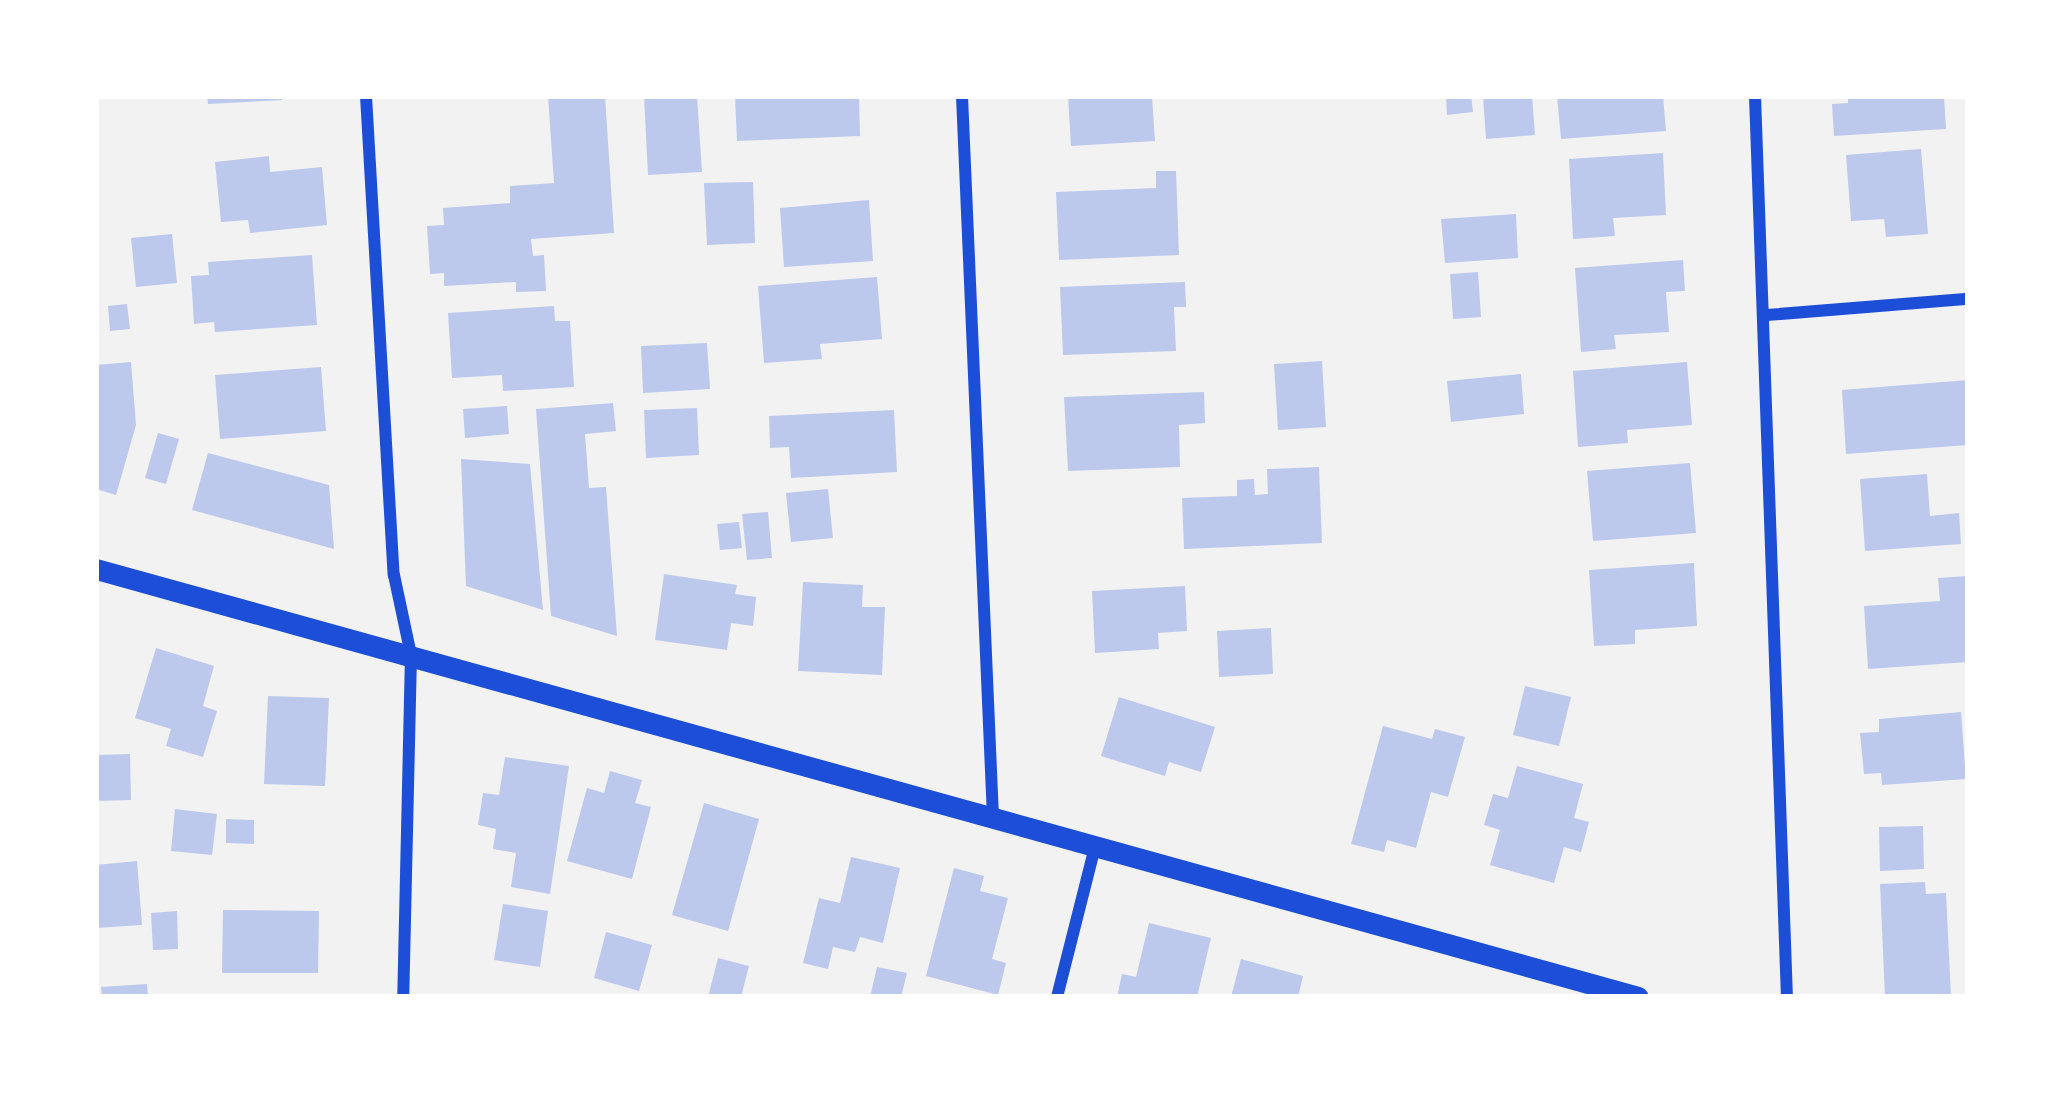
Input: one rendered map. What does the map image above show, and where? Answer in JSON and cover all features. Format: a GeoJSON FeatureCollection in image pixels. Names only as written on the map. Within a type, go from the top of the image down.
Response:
{"type":"FeatureCollection","features":[{"type":"Feature","properties":{"kind":"street"},"geometry":{"type":"LineString","coordinates":[[366,96],[394,575],[411,655],[403,997]]}},
{"type":"Feature","properties":{"kind":"street"},"geometry":{"type":"LineString","coordinates":[[962,96],[992,818]]}},
{"type":"Feature","properties":{"kind":"street"},"geometry":{"type":"LineString","coordinates":[[1755,96],[1767,315],[1786,997]]}},
{"type":"Feature","properties":{"kind":"street"},"geometry":{"type":"LineString","coordinates":[[1767,315],[1968,299]]}},
{"type":"Feature","properties":{"kind":"street"},"geometry":{"type":"LineString","coordinates":[[96,569],[1638,997]]}},
{"type":"Feature","properties":{"kind":"street"},"geometry":{"type":"LineString","coordinates":[[1058,997],[1095,847]]}},
{"type":"Feature","properties":{"kind":"building"},"geometry":{"type":"Polygon","coordinates":[[[207,96],[282,96],[282,100],[208,104],[207,96]]]}},
{"type":"Feature","properties":{"kind":"building"},"geometry":{"type":"Polygon","coordinates":[[[548,96],[605,96],[614,233],[531,239],[533,256],[544,255],[546,291],[516,292],[516,282],[444,286],[444,273],[430,274],[427,226],[444,225],[443,208],[510,203],[510,186],[554,183],[548,96]]]}},
{"type":"Feature","properties":{"kind":"building"},"geometry":{"type":"Polygon","coordinates":[[[644,96],[697,96],[702,172],[648,175],[644,96]]]}},
{"type":"Feature","properties":{"kind":"building"},"geometry":{"type":"Polygon","coordinates":[[[735,96],[859,96],[860,136],[737,141],[735,96]]]}},
{"type":"Feature","properties":{"kind":"building"},"geometry":{"type":"Polygon","coordinates":[[[1068,96],[1152,96],[1155,141],[1071,146],[1068,96]]]}},
{"type":"Feature","properties":{"kind":"building"},"geometry":{"type":"Polygon","coordinates":[[[1446,96],[1471,96],[1473,112],[1447,115],[1446,96]]]}},
{"type":"Feature","properties":{"kind":"building"},"geometry":{"type":"Polygon","coordinates":[[[1483,96],[1532,96],[1535,135],[1486,139],[1483,96]]]}},
{"type":"Feature","properties":{"kind":"building"},"geometry":{"type":"Polygon","coordinates":[[[1557,96],[1663,96],[1666,131],[1561,139],[1557,96]]]}},
{"type":"Feature","properties":{"kind":"building"},"geometry":{"type":"Polygon","coordinates":[[[1848,96],[1944,96],[1946,129],[1834,136],[1832,104],[1848,103],[1848,96]]]}},
{"type":"Feature","properties":{"kind":"building"},"geometry":{"type":"Polygon","coordinates":[[[1921,149],[1928,234],[1886,237],[1884,219],[1851,221],[1846,155],[1921,149]]]}},
{"type":"Feature","properties":{"kind":"building"},"geometry":{"type":"Polygon","coordinates":[[[1663,153],[1666,215],[1613,218],[1615,236],[1573,239],[1569,159],[1663,153]]]}},
{"type":"Feature","properties":{"kind":"building"},"geometry":{"type":"Polygon","coordinates":[[[269,156],[270,172],[322,167],[327,225],[250,233],[248,220],[221,222],[215,162],[269,156]]]}},
{"type":"Feature","properties":{"kind":"building"},"geometry":{"type":"Polygon","coordinates":[[[1156,171],[1176,171],[1179,255],[1059,260],[1056,192],[1156,188],[1156,171]]]}},
{"type":"Feature","properties":{"kind":"building"},"geometry":{"type":"Polygon","coordinates":[[[753,182],[755,243],[707,245],[704,183],[753,182]]]}},
{"type":"Feature","properties":{"kind":"building"},"geometry":{"type":"Polygon","coordinates":[[[869,200],[873,261],[784,267],[780,208],[869,200]]]}},
{"type":"Feature","properties":{"kind":"building"},"geometry":{"type":"Polygon","coordinates":[[[1516,214],[1518,258],[1445,263],[1441,219],[1516,214]]]}},
{"type":"Feature","properties":{"kind":"building"},"geometry":{"type":"Polygon","coordinates":[[[172,234],[177,283],[136,287],[131,238],[172,234]]]}},
{"type":"Feature","properties":{"kind":"building"},"geometry":{"type":"Polygon","coordinates":[[[312,255],[317,325],[215,332],[214,322],[194,324],[191,276],[209,275],[208,262],[312,255]]]}},
{"type":"Feature","properties":{"kind":"building"},"geometry":{"type":"Polygon","coordinates":[[[1683,260],[1685,291],[1666,292],[1669,332],[1614,335],[1616,349],[1581,352],[1575,268],[1683,260]]]}},
{"type":"Feature","properties":{"kind":"building"},"geometry":{"type":"Polygon","coordinates":[[[1478,272],[1481,317],[1453,319],[1450,274],[1478,272]]]}},
{"type":"Feature","properties":{"kind":"building"},"geometry":{"type":"Polygon","coordinates":[[[877,277],[882,339],[820,344],[822,359],[764,363],[758,286],[877,277]]]}},
{"type":"Feature","properties":{"kind":"building"},"geometry":{"type":"Polygon","coordinates":[[[1185,282],[1186,307],[1174,307],[1176,351],[1063,355],[1060,287],[1185,282]]]}},
{"type":"Feature","properties":{"kind":"building"},"geometry":{"type":"Polygon","coordinates":[[[127,304],[130,329],[110,331],[108,306],[127,304]]]}},
{"type":"Feature","properties":{"kind":"building"},"geometry":{"type":"Polygon","coordinates":[[[554,306],[555,321],[570,321],[574,387],[503,391],[502,375],[452,378],[448,313],[554,306]]]}},
{"type":"Feature","properties":{"kind":"building"},"geometry":{"type":"Polygon","coordinates":[[[707,343],[710,389],[643,393],[641,346],[707,343]]]}},
{"type":"Feature","properties":{"kind":"building"},"geometry":{"type":"Polygon","coordinates":[[[1322,361],[1326,427],[1278,430],[1274,364],[1322,361]]]}},
{"type":"Feature","properties":{"kind":"building"},"geometry":{"type":"Polygon","coordinates":[[[131,362],[136,425],[116,495],[96,489],[96,365],[131,362]]]}},
{"type":"Feature","properties":{"kind":"building"},"geometry":{"type":"Polygon","coordinates":[[[1687,362],[1692,425],[1627,430],[1628,443],[1578,447],[1573,371],[1687,362]]]}},
{"type":"Feature","properties":{"kind":"building"},"geometry":{"type":"Polygon","coordinates":[[[321,367],[326,431],[220,439],[215,375],[321,367]]]}},
{"type":"Feature","properties":{"kind":"building"},"geometry":{"type":"Polygon","coordinates":[[[1521,374],[1524,414],[1451,422],[1447,381],[1521,374]]]}},
{"type":"Feature","properties":{"kind":"building"},"geometry":{"type":"Polygon","coordinates":[[[1968,380],[1968,445],[1846,454],[1842,390],[1968,380]]]}},
{"type":"Feature","properties":{"kind":"building"},"geometry":{"type":"Polygon","coordinates":[[[1204,392],[1205,423],[1179,425],[1180,467],[1068,471],[1064,397],[1204,392]]]}},
{"type":"Feature","properties":{"kind":"building"},"geometry":{"type":"Polygon","coordinates":[[[613,403],[616,431],[585,434],[589,488],[606,487],[617,636],[551,616],[536,409],[613,403]]]}},
{"type":"Feature","properties":{"kind":"building"},"geometry":{"type":"Polygon","coordinates":[[[507,406],[509,434],[465,438],[463,409],[507,406]]]}},
{"type":"Feature","properties":{"kind":"building"},"geometry":{"type":"Polygon","coordinates":[[[697,408],[699,455],[646,458],[644,410],[697,408]]]}},
{"type":"Feature","properties":{"kind":"building"},"geometry":{"type":"Polygon","coordinates":[[[894,410],[897,472],[791,478],[789,447],[770,448],[769,416],[894,410]]]}},
{"type":"Feature","properties":{"kind":"building"},"geometry":{"type":"Polygon","coordinates":[[[158,433],[179,439],[166,484],[145,478],[158,433]]]}},
{"type":"Feature","properties":{"kind":"building"},"geometry":{"type":"Polygon","coordinates":[[[208,453],[329,485],[334,549],[192,510],[208,453]]]}},
{"type":"Feature","properties":{"kind":"building"},"geometry":{"type":"Polygon","coordinates":[[[461,459],[530,464],[543,610],[466,586],[461,459]]]}},
{"type":"Feature","properties":{"kind":"building"},"geometry":{"type":"Polygon","coordinates":[[[1690,463],[1696,533],[1593,541],[1587,471],[1690,463]]]}},
{"type":"Feature","properties":{"kind":"building"},"geometry":{"type":"Polygon","coordinates":[[[1319,467],[1322,543],[1184,549],[1182,498],[1237,496],[1237,480],[1254,479],[1255,495],[1268,494],[1267,469],[1319,467]]]}},
{"type":"Feature","properties":{"kind":"building"},"geometry":{"type":"Polygon","coordinates":[[[1927,474],[1930,516],[1959,513],[1961,544],[1865,551],[1860,479],[1927,474]]]}},
{"type":"Feature","properties":{"kind":"building"},"geometry":{"type":"Polygon","coordinates":[[[828,489],[833,538],[791,542],[786,493],[828,489]]]}},
{"type":"Feature","properties":{"kind":"building"},"geometry":{"type":"Polygon","coordinates":[[[768,512],[772,558],[747,560],[742,514],[768,512]]]}},
{"type":"Feature","properties":{"kind":"building"},"geometry":{"type":"Polygon","coordinates":[[[739,522],[742,548],[720,550],[717,524],[739,522]]]}},
{"type":"Feature","properties":{"kind":"building"},"geometry":{"type":"Polygon","coordinates":[[[1694,563],[1697,626],[1635,630],[1635,644],[1594,646],[1589,570],[1694,563]]]}},
{"type":"Feature","properties":{"kind":"building"},"geometry":{"type":"Polygon","coordinates":[[[664,574],[737,585],[735,594],[756,597],[753,626],[731,623],[727,650],[655,640],[664,574]]]}},
{"type":"Feature","properties":{"kind":"building"},"geometry":{"type":"Polygon","coordinates":[[[1968,576],[1968,662],[1868,669],[1864,606],[1940,601],[1938,578],[1968,576]]]}},
{"type":"Feature","properties":{"kind":"building"},"geometry":{"type":"Polygon","coordinates":[[[803,582],[863,585],[862,607],[885,607],[882,675],[798,671],[803,582]]]}},
{"type":"Feature","properties":{"kind":"building"},"geometry":{"type":"Polygon","coordinates":[[[1185,586],[1187,631],[1158,633],[1159,649],[1095,653],[1092,591],[1185,586]]]}},
{"type":"Feature","properties":{"kind":"building"},"geometry":{"type":"Polygon","coordinates":[[[1271,628],[1273,674],[1219,677],[1217,631],[1271,628]]]}},
{"type":"Feature","properties":{"kind":"building"},"geometry":{"type":"Polygon","coordinates":[[[156,648],[214,666],[203,706],[217,711],[203,757],[166,746],[171,729],[135,718],[156,648]]]}},
{"type":"Feature","properties":{"kind":"building"},"geometry":{"type":"Polygon","coordinates":[[[1525,686],[1571,697],[1559,746],[1513,735],[1525,686]]]}},
{"type":"Feature","properties":{"kind":"building"},"geometry":{"type":"Polygon","coordinates":[[[268,696],[329,698],[325,786],[264,784],[268,696]]]}},
{"type":"Feature","properties":{"kind":"building"},"geometry":{"type":"Polygon","coordinates":[[[1119,697],[1215,727],[1201,772],[1169,762],[1165,776],[1101,756],[1119,697]]]}},
{"type":"Feature","properties":{"kind":"building"},"geometry":{"type":"Polygon","coordinates":[[[1961,712],[1966,779],[1882,785],[1881,773],[1864,774],[1860,733],[1879,732],[1879,719],[1961,712]]]}},
{"type":"Feature","properties":{"kind":"building"},"geometry":{"type":"Polygon","coordinates":[[[1383,726],[1432,739],[1435,729],[1465,737],[1448,797],[1431,792],[1416,848],[1387,840],[1384,852],[1351,844],[1383,726]]]}},
{"type":"Feature","properties":{"kind":"building"},"geometry":{"type":"Polygon","coordinates":[[[130,754],[131,800],[96,801],[96,755],[130,754]]]}},
{"type":"Feature","properties":{"kind":"building"},"geometry":{"type":"Polygon","coordinates":[[[505,757],[569,766],[550,894],[511,887],[516,853],[493,849],[496,829],[478,825],[483,793],[499,795],[505,757]]]}},
{"type":"Feature","properties":{"kind":"building"},"geometry":{"type":"Polygon","coordinates":[[[1517,766],[1583,784],[1574,818],[1589,822],[1581,852],[1564,847],[1554,883],[1490,865],[1500,830],[1484,825],[1493,794],[1508,798],[1517,766]]]}},
{"type":"Feature","properties":{"kind":"building"},"geometry":{"type":"Polygon","coordinates":[[[610,771],[642,780],[635,803],[651,807],[632,879],[567,861],[587,788],[604,793],[610,771]]]}},
{"type":"Feature","properties":{"kind":"building"},"geometry":{"type":"Polygon","coordinates":[[[704,803],[759,819],[728,931],[672,915],[704,803]]]}},
{"type":"Feature","properties":{"kind":"building"},"geometry":{"type":"Polygon","coordinates":[[[175,809],[217,814],[212,855],[171,851],[175,809]]]}},
{"type":"Feature","properties":{"kind":"building"},"geometry":{"type":"Polygon","coordinates":[[[226,819],[254,820],[254,844],[226,843],[226,819]]]}},
{"type":"Feature","properties":{"kind":"building"},"geometry":{"type":"Polygon","coordinates":[[[1923,826],[1924,869],[1880,871],[1879,827],[1923,826]]]}},
{"type":"Feature","properties":{"kind":"building"},"geometry":{"type":"Polygon","coordinates":[[[851,857],[900,868],[883,943],[860,937],[855,952],[833,947],[828,969],[803,963],[819,898],[840,903],[851,857]]]}},
{"type":"Feature","properties":{"kind":"building"},"geometry":{"type":"Polygon","coordinates":[[[137,861],[142,925],[96,928],[96,865],[137,861]]]}},
{"type":"Feature","properties":{"kind":"building"},"geometry":{"type":"Polygon","coordinates":[[[954,868],[984,876],[980,891],[1008,898],[992,959],[1006,963],[998,995],[926,976],[954,868]]]}},
{"type":"Feature","properties":{"kind":"building"},"geometry":{"type":"Polygon","coordinates":[[[1925,882],[1926,894],[1946,893],[1951,997],[1885,997],[1880,884],[1925,882]]]}},
{"type":"Feature","properties":{"kind":"building"},"geometry":{"type":"Polygon","coordinates":[[[503,904],[548,911],[540,967],[494,960],[503,904]]]}},
{"type":"Feature","properties":{"kind":"building"},"geometry":{"type":"Polygon","coordinates":[[[223,910],[319,911],[318,973],[222,973],[223,910]]]}},
{"type":"Feature","properties":{"kind":"building"},"geometry":{"type":"Polygon","coordinates":[[[177,911],[178,949],[153,950],[151,913],[177,911]]]}},
{"type":"Feature","properties":{"kind":"building"},"geometry":{"type":"Polygon","coordinates":[[[1149,923],[1211,938],[1197,997],[1117,997],[1122,974],[1136,977],[1149,923]]]}},
{"type":"Feature","properties":{"kind":"building"},"geometry":{"type":"Polygon","coordinates":[[[606,932],[652,945],[639,991],[594,978],[606,932]]]}},
{"type":"Feature","properties":{"kind":"building"},"geometry":{"type":"Polygon","coordinates":[[[718,958],[749,966],[741,997],[708,997],[718,958]]]}},
{"type":"Feature","properties":{"kind":"building"},"geometry":{"type":"Polygon","coordinates":[[[1241,959],[1303,976],[1298,997],[1231,997],[1241,959]]]}},
{"type":"Feature","properties":{"kind":"building"},"geometry":{"type":"Polygon","coordinates":[[[877,967],[907,973],[901,997],[870,997],[877,967]]]}},
{"type":"Feature","properties":{"kind":"building"},"geometry":{"type":"Polygon","coordinates":[[[147,984],[148,997],[102,997],[101,987],[147,984]]]}}]}
